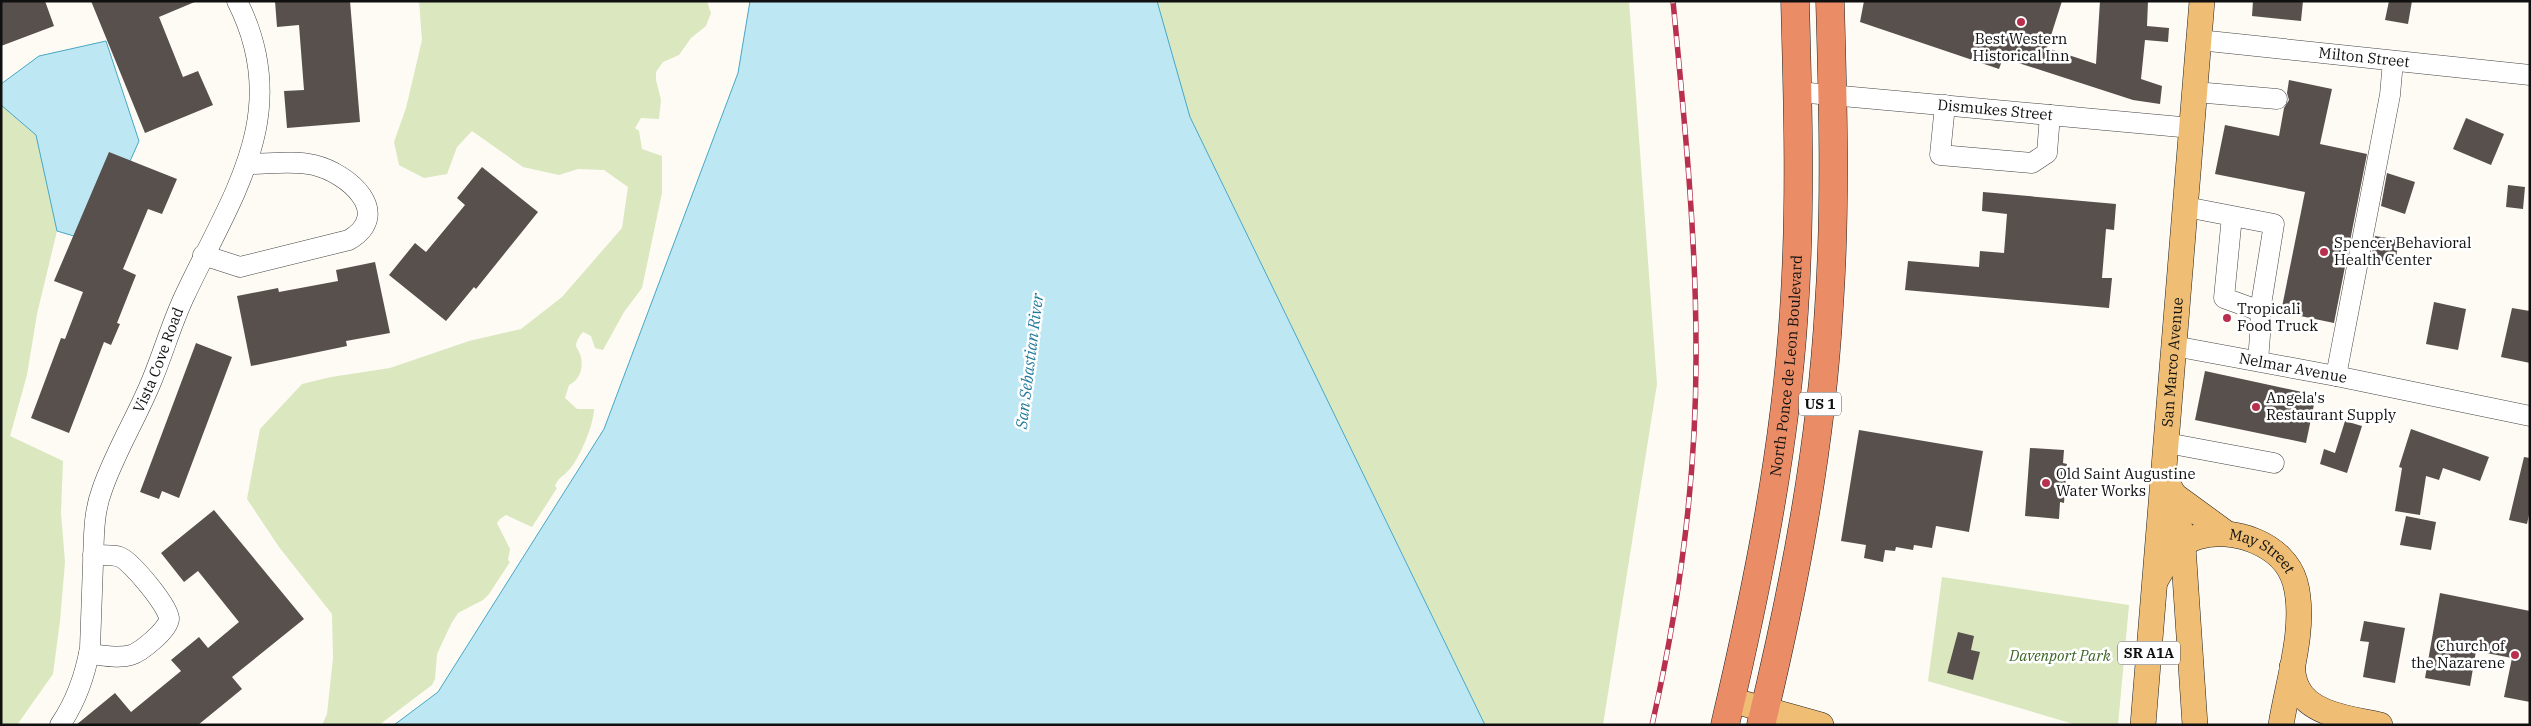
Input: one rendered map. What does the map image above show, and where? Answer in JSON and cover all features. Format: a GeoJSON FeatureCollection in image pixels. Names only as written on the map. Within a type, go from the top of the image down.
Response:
{"type":"FeatureCollection","features":[{"type":"Feature","properties":{"kind":"highway","name":"North Ponce de Leon Boulevard"},"geometry":{"type":"LineString","coordinates":[[1728,712],[1771,507],[1788,373],[1799,190],[1795,1]]}},
{"type":"Feature","properties":{"kind":"highway","name":"US 1"},"geometry":{"type":"LineString","coordinates":[[1763,716],[1808,504],[1824,376],[1832,244],[1833,95],[1830,1]]}},
{"type":"Feature","properties":{"kind":"main road","name":"San Marco Avenue"},"geometry":{"type":"LineString","coordinates":[[2143,725],[2155,582],[2169,486],[2167,443],[2202,1]]}},
{"type":"Feature","properties":{"kind":"main road"},"geometry":{"type":"LineString","coordinates":[[2169,486],[2226,533]]}},
{"type":"Feature","properties":{"kind":"main road"},"geometry":{"type":"LineString","coordinates":[[2169,486],[2183,546],[2195,725]]}},
{"type":"Feature","properties":{"kind":"main road","name":"May Street"},"geometry":{"type":"LineString","coordinates":[[2155,582],[2166,562],[2196,537],[2226,533],[2255,541],[2276,554],[2289,566],[2299,604],[2292,667],[2281,725]]}},
{"type":"Feature","properties":{"kind":"main road","name":"May Street"},"geometry":{"type":"LineString","coordinates":[[2292,667],[2297,687],[2311,704],[2324,711],[2364,724]]}},
{"type":"Feature","properties":{"kind":"main road"},"geometry":{"type":"LineString","coordinates":[[1728,712],[1821,725]]}},
{"type":"Feature","properties":{"kind":"street","name":"Vista Cove Road"},"geometry":{"type":"LineString","coordinates":[[60,725],[80,690],[89,654],[94,525],[101,491],[149,388],[176,314],[248,164],[260,108],[260,74],[253,39],[237,1]]}},
{"type":"Feature","properties":{"kind":"street","name":"Milton Street"},"geometry":{"type":"LineString","coordinates":[[2199,40],[2530,75]]}},
{"type":"Feature","properties":{"kind":"street"},"geometry":{"type":"LineString","coordinates":[[2336,376],[2390,95],[2393,61]]}},
{"type":"Feature","properties":{"kind":"street","name":"Dismukes Street"},"geometry":{"type":"LineString","coordinates":[[1798,92],[2192,128]]}},
{"type":"Feature","properties":{"kind":"street"},"geometry":{"type":"LineString","coordinates":[[2195,92],[2277,99]]}},
{"type":"Feature","properties":{"kind":"street"},"geometry":{"type":"LineString","coordinates":[[1944,105],[1940,155],[1959,157],[2032,163],[2047,153],[2050,115]]}},
{"type":"Feature","properties":{"kind":"street"},"geometry":{"type":"LineString","coordinates":[[203,255],[240,267],[349,240],[360,234],[366,224],[369,213],[368,204],[344,176],[328,168],[312,164],[248,164]]}},
{"type":"Feature","properties":{"kind":"street"},"geometry":{"type":"LineString","coordinates":[[2186,207],[2274,224],[2260,311],[2258,361]]}},
{"type":"Feature","properties":{"kind":"street"},"geometry":{"type":"LineString","coordinates":[[2232,216],[2224,298],[2260,311]]}},
{"type":"Feature","properties":{"kind":"street","name":"Nelmar Avenue"},"geometry":{"type":"LineString","coordinates":[[2174,346],[2336,376],[2530,416]]}},
{"type":"Feature","properties":{"kind":"street"},"geometry":{"type":"LineString","coordinates":[[2167,443],[2274,463]]}},
{"type":"Feature","properties":{"kind":"street"},"geometry":{"type":"LineString","coordinates":[[89,654],[121,657],[132,655],[156,638],[166,627],[169,619],[166,609],[130,564],[121,557],[94,556]]}},
{"type":"Feature","properties":{"kind":"green space"},"geometry":{"type":"Polygon","coordinates":[[[419,1],[707,1],[711,13],[706,26],[691,38],[679,55],[663,62],[656,72],[661,100],[659,119],[641,118],[635,128],[639,131],[642,149],[662,156],[662,193],[642,288],[624,312],[603,350],[595,348],[591,336],[583,332],[577,342],[576,346],[580,354],[581,368],[579,376],[569,385],[565,398],[577,409],[594,409],[589,433],[581,451],[572,467],[557,481],[555,486],[557,488],[532,527],[506,515],[497,523],[510,549],[508,560],[510,562],[489,594],[483,600],[458,613],[451,624],[437,654],[435,679],[432,685],[379,725],[322,725],[327,714],[333,658],[332,614],[279,547],[247,499],[260,429],[302,384],[331,377],[390,368],[469,341],[521,329],[562,297],[622,228],[628,187],[604,170],[578,169],[559,175],[523,167],[472,131],[457,147],[447,174],[424,178],[399,165],[394,142],[406,108],[422,40],[419,1]]]}},
{"type":"Feature","properties":{"kind":"green space"},"geometry":{"type":"Polygon","coordinates":[[[1157,1],[1629,1],[1657,384],[1603,725],[1485,725],[1190,117],[1157,1]]]}},
{"type":"Feature","properties":{"kind":"green space"},"geometry":{"type":"Polygon","coordinates":[[[1,105],[36,135],[57,231],[37,314],[27,375],[10,436],[63,461],[61,513],[65,562],[53,674],[17,725],[1,725],[1,105]]]}},
{"type":"Feature","properties":{"kind":"green space","name":"Davenport Park"},"geometry":{"type":"Polygon","coordinates":[[[1942,577],[2129,605],[2118,725],[2077,725],[1928,681],[1942,577]]]}},
{"type":"Feature","properties":{"kind":"water","name":"San Sebastian River"},"geometry":{"type":"Polygon","coordinates":[[[750,1],[1157,1],[1190,117],[1485,725],[394,725],[438,692],[604,429],[738,73],[750,1]]]}},
{"type":"Feature","properties":{"kind":"water"},"geometry":{"type":"Polygon","coordinates":[[[106,41],[139,141],[94,242],[57,231],[36,135],[1,105],[1,84],[39,56],[106,41]]]}},
{"type":"Feature","properties":{"kind":"building"},"geometry":{"type":"Polygon","coordinates":[[[1,1],[45,1],[54,26],[1,46],[1,1]]]}},
{"type":"Feature","properties":{"kind":"building"},"geometry":{"type":"Polygon","coordinates":[[[91,1],[197,1],[159,17],[183,77],[198,71],[213,105],[145,133],[91,1]]]}},
{"type":"Feature","properties":{"kind":"building"},"geometry":{"type":"Polygon","coordinates":[[[275,1],[350,1],[360,122],[287,128],[284,91],[304,90],[299,25],[277,27],[275,1]]]}},
{"type":"Feature","properties":{"kind":"building"},"geometry":{"type":"Polygon","coordinates":[[[1864,1],[2062,1],[2047,48],[2096,64],[2100,1],[2148,1],[2147,26],[2169,28],[2168,42],[2145,40],[2141,79],[2162,86],[2160,104],[2133,100],[2003,58],[1999,69],[1860,22],[1864,1]]]}},
{"type":"Feature","properties":{"kind":"building"},"geometry":{"type":"Polygon","coordinates":[[[2253,1],[2303,1],[2301,21],[2252,16],[2253,1]]]}},
{"type":"Feature","properties":{"kind":"building"},"geometry":{"type":"Polygon","coordinates":[[[2389,1],[2412,1],[2408,24],[2385,20],[2389,1]]]}},
{"type":"Feature","properties":{"kind":"building","name":"Spencer Behavioral Health Center"},"geometry":{"type":"Polygon","coordinates":[[[2289,80],[2332,89],[2320,144],[2367,154],[2334,323],[2281,312],[2305,192],[2215,174],[2225,125],[2279,136],[2284,108],[2289,100],[2287,93],[2289,80]]]}},
{"type":"Feature","properties":{"kind":"building"},"geometry":{"type":"Polygon","coordinates":[[[2466,118],[2504,134],[2491,165],[2453,149],[2466,118]]]}},
{"type":"Feature","properties":{"kind":"building"},"geometry":{"type":"Polygon","coordinates":[[[109,152],[177,179],[162,214],[148,209],[123,269],[136,275],[117,323],[120,324],[111,345],[104,342],[69,433],[31,418],[61,338],[65,339],[83,292],[54,281],[109,152]]]}},
{"type":"Feature","properties":{"kind":"building"},"geometry":{"type":"Polygon","coordinates":[[[482,167],[538,212],[476,289],[474,287],[446,321],[389,275],[415,243],[426,252],[465,205],[457,198],[482,167]]]}},
{"type":"Feature","properties":{"kind":"building"},"geometry":{"type":"Polygon","coordinates":[[[2387,173],[2415,182],[2405,214],[2381,206],[2387,173]]]}},
{"type":"Feature","properties":{"kind":"building"},"geometry":{"type":"Polygon","coordinates":[[[2508,185],[2525,187],[2523,209],[2506,207],[2508,185]]]}},
{"type":"Feature","properties":{"kind":"building"},"geometry":{"type":"Polygon","coordinates":[[[1983,192],[2116,204],[2114,230],[2106,229],[2102,278],[2112,278],[2109,308],[1905,290],[1908,261],[1979,267],[1980,251],[2004,253],[2007,214],[1982,211],[1983,192]]]}},
{"type":"Feature","properties":{"kind":"building"},"geometry":{"type":"Polygon","coordinates":[[[2375,236],[2399,240],[2395,263],[2371,259],[2375,236]]]}},
{"type":"Feature","properties":{"kind":"building"},"geometry":{"type":"Polygon","coordinates":[[[375,262],[390,333],[346,341],[347,346],[251,366],[237,296],[278,288],[279,292],[338,281],[336,270],[375,262]]]}},
{"type":"Feature","properties":{"kind":"building"},"geometry":{"type":"Polygon","coordinates":[[[2434,302],[2466,309],[2458,350],[2426,344],[2434,302]]]}},
{"type":"Feature","properties":{"kind":"building"},"geometry":{"type":"Polygon","coordinates":[[[2512,308],[2530,311],[2530,363],[2501,357],[2512,308]]]}},
{"type":"Feature","properties":{"kind":"building"},"geometry":{"type":"Polygon","coordinates":[[[196,343],[232,357],[179,498],[162,491],[159,499],[140,492],[196,343]]]}},
{"type":"Feature","properties":{"kind":"building","name":"Angela's Restaurant Supply"},"geometry":{"type":"Polygon","coordinates":[[[2205,371],[2316,395],[2306,443],[2195,420],[2205,371]]]}},
{"type":"Feature","properties":{"kind":"building"},"geometry":{"type":"Polygon","coordinates":[[[2345,421],[2362,426],[2347,473],[2320,464],[2324,449],[2335,453],[2345,421]]]}},
{"type":"Feature","properties":{"kind":"building"},"geometry":{"type":"Polygon","coordinates":[[[2411,429],[2489,457],[2480,481],[2443,468],[2439,480],[2426,476],[2420,515],[2395,511],[2402,468],[2399,467],[2411,429]]]}},
{"type":"Feature","properties":{"kind":"building"},"geometry":{"type":"Polygon","coordinates":[[[1859,430],[1983,451],[1969,532],[1936,526],[1932,548],[1914,545],[1913,550],[1896,547],[1895,551],[1885,550],[1883,562],[1864,558],[1866,545],[1841,541],[1859,430]]]}},
{"type":"Feature","properties":{"kind":"building","name":"Old Saint Augustine Water Works"},"geometry":{"type":"Polygon","coordinates":[[[2030,448],[2064,450],[2063,463],[2067,464],[2064,503],[2060,502],[2059,519],[2025,516],[2030,448]]]}},
{"type":"Feature","properties":{"kind":"building"},"geometry":{"type":"Polygon","coordinates":[[[2524,457],[2530,458],[2530,510],[2527,524],[2509,520],[2524,457]]]}},
{"type":"Feature","properties":{"kind":"building"},"geometry":{"type":"Polygon","coordinates":[[[214,510],[304,619],[232,677],[242,689],[198,725],[76,725],[115,693],[131,712],[181,671],[171,660],[199,637],[208,648],[239,622],[198,571],[184,582],[161,553],[214,510]]]}},
{"type":"Feature","properties":{"kind":"building"},"geometry":{"type":"Polygon","coordinates":[[[2406,516],[2436,522],[2431,550],[2400,545],[2406,516]]]}},
{"type":"Feature","properties":{"kind":"building"},"geometry":{"type":"Polygon","coordinates":[[[2440,593],[2530,611],[2530,702],[2504,697],[2512,658],[2476,651],[2470,686],[2425,678],[2440,593]]]}},
{"type":"Feature","properties":{"kind":"building"},"geometry":{"type":"Polygon","coordinates":[[[2364,621],[2405,628],[2395,683],[2363,677],[2369,642],[2360,641],[2364,621]]]}},
{"type":"Feature","properties":{"kind":"building"},"geometry":{"type":"Polygon","coordinates":[[[1958,632],[1974,636],[1971,650],[1980,652],[1973,680],[1947,673],[1958,632]]]}},
{"type":"Feature","properties":{"kind":"railway"},"geometry":{"type":"LineString","coordinates":[[1652,725],[1671,632],[1685,538],[1696,395],[1692,217],[1673,1]]}},
{"type":"Feature","properties":{"kind":"place","name":"Best Western Historical Inn"},"geometry":{"type":"Point","coordinates":[2021,22]}},
{"type":"Feature","properties":{"kind":"place","name":"Spencer Behavioral Health Center"},"geometry":{"type":"Point","coordinates":[2324,252]}},
{"type":"Feature","properties":{"kind":"place","name":"Tropicali Food Truck"},"geometry":{"type":"Point","coordinates":[2227,318]}},
{"type":"Feature","properties":{"kind":"place","name":"Angela's Restaurant Supply"},"geometry":{"type":"Point","coordinates":[2256,407]}},
{"type":"Feature","properties":{"kind":"place","name":"Old Saint Augustine Water Works"},"geometry":{"type":"Point","coordinates":[2046,483]}},
{"type":"Feature","properties":{"kind":"place","name":"Church of the Nazarene"},"geometry":{"type":"Point","coordinates":[2515,655]}}]}
